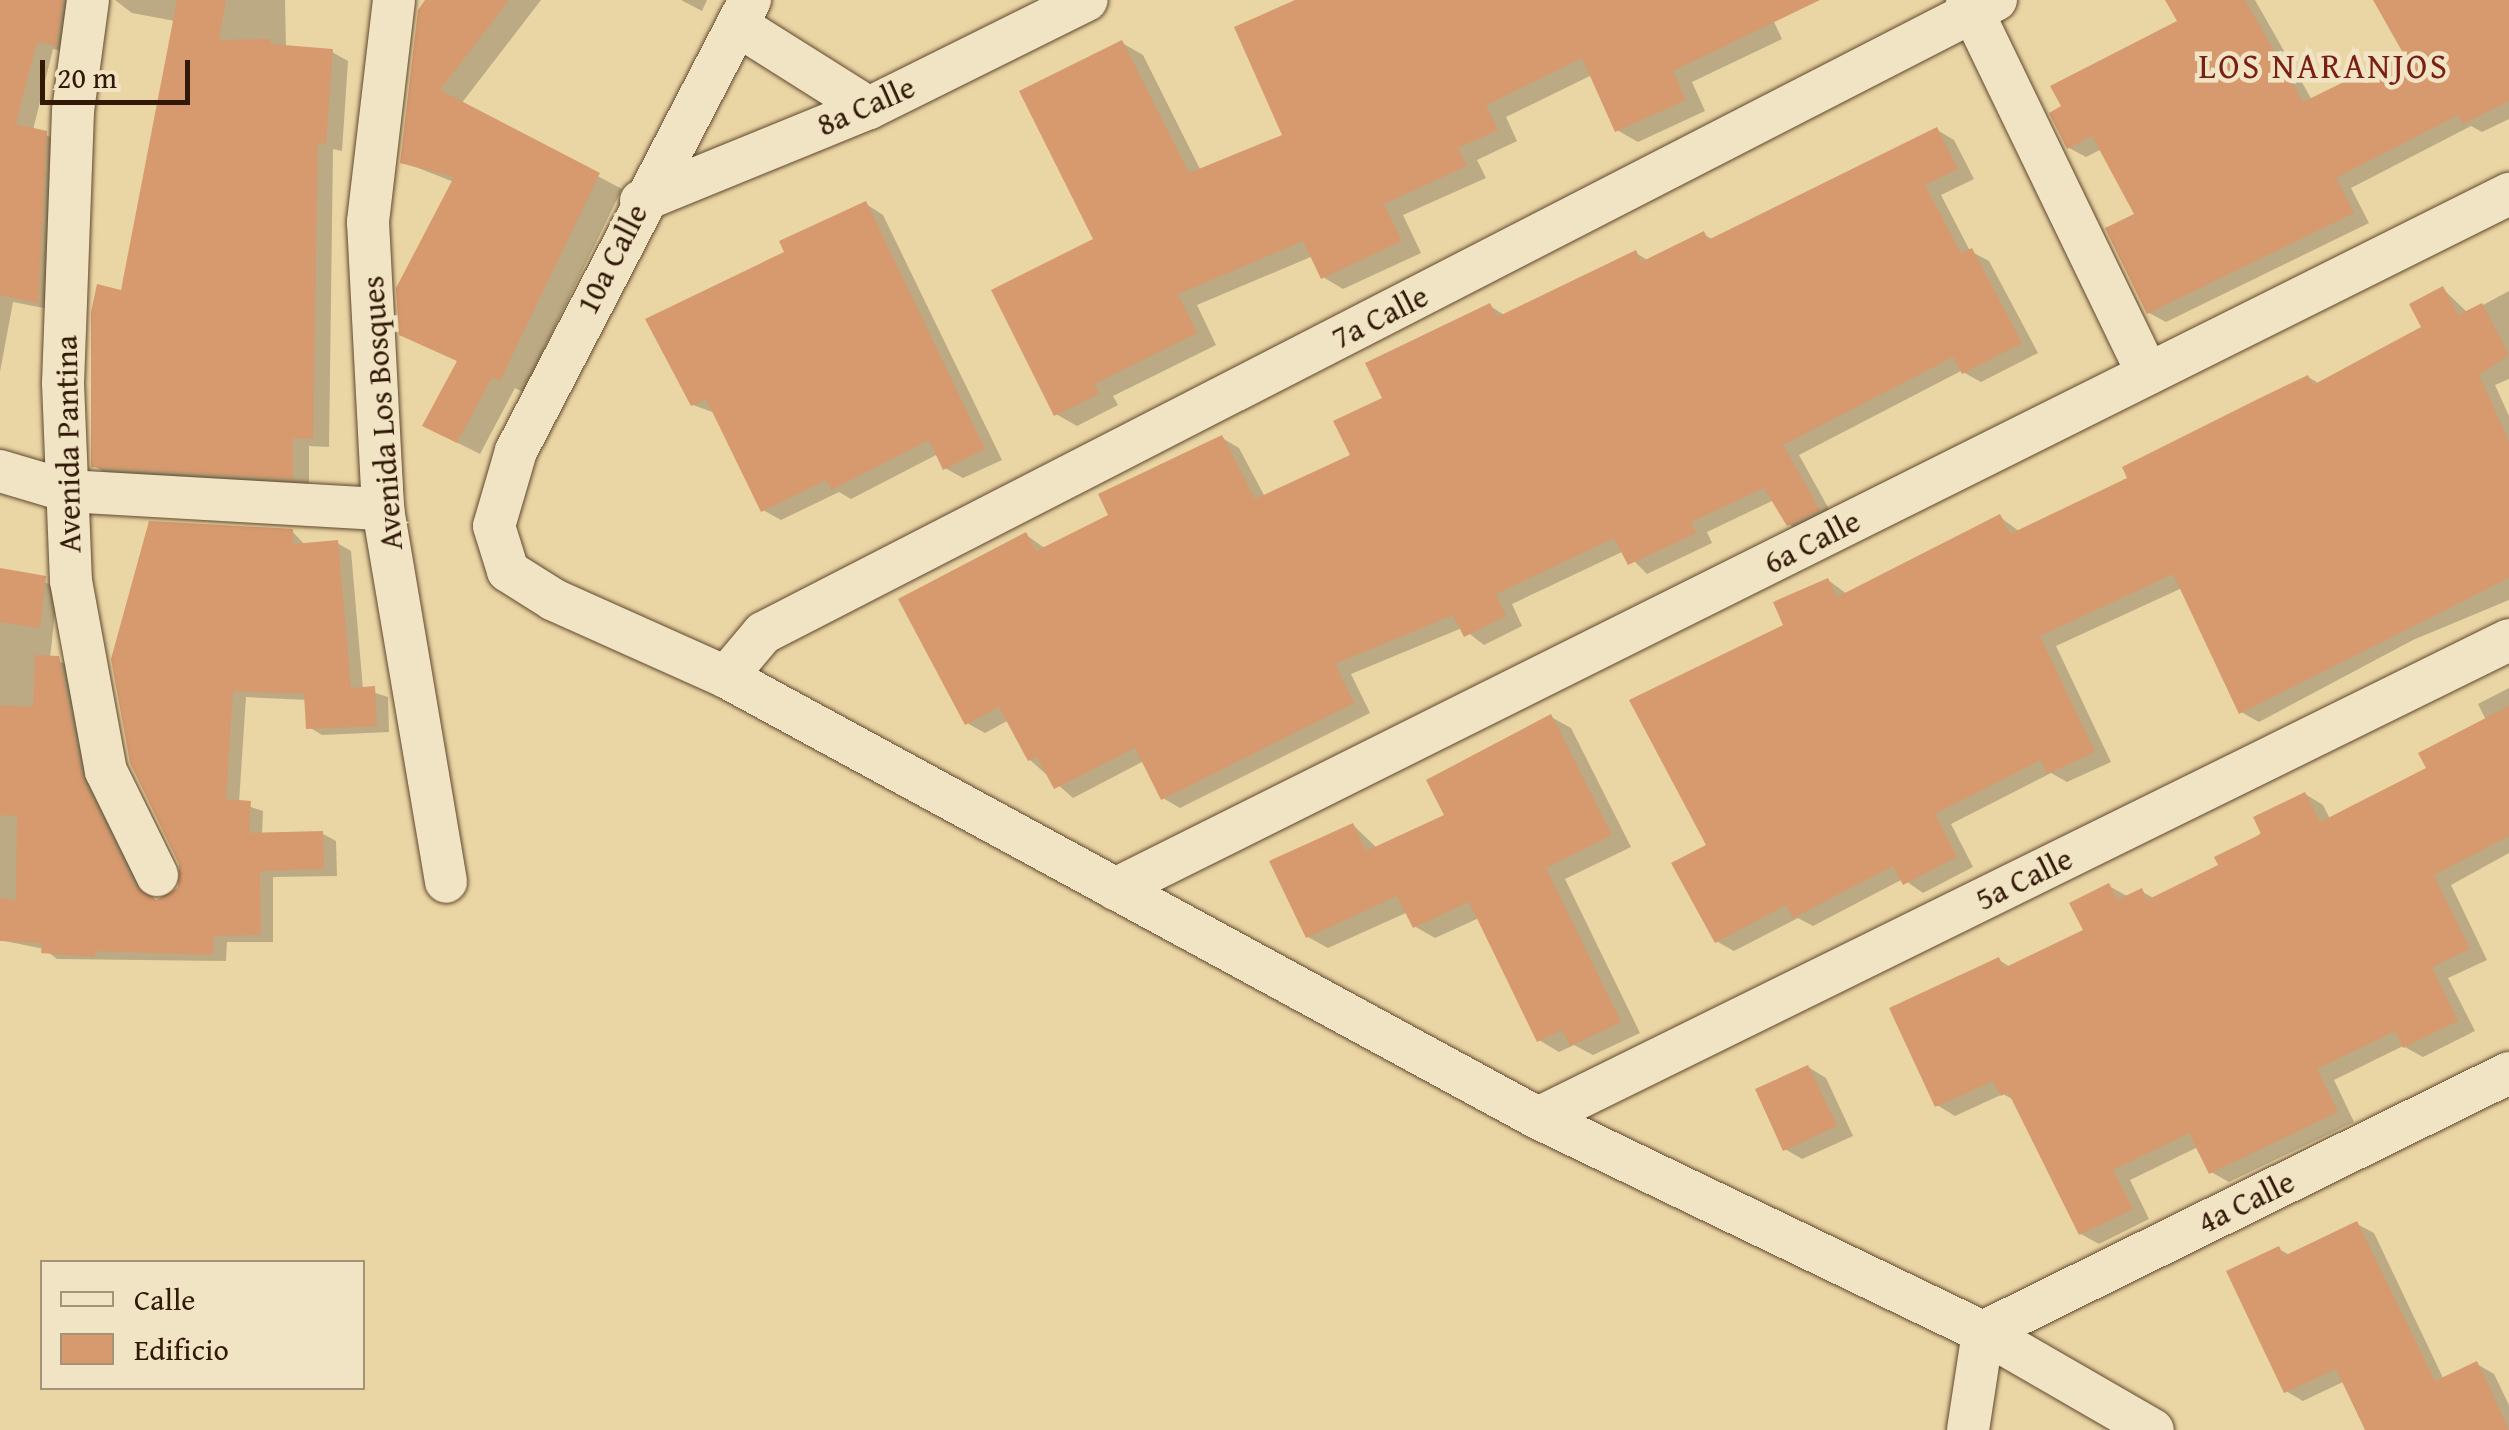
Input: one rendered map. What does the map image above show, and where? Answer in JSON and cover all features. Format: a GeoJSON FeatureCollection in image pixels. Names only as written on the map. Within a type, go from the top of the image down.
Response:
{"type":"FeatureCollection","features":[{"type":"Feature","properties":{"kind":"street","name":"Avenida Pantina"},"geometry":{"type":"LineString","coordinates":[[88,0],[73,111],[62,384],[71,581],[106,772],[157,875]]}},
{"type":"Feature","properties":{"kind":"street","name":"Avenida Los Bosques"},"geometry":{"type":"LineString","coordinates":[[394,0],[368,222],[383,508],[446,882]]}},
{"type":"Feature","properties":{"kind":"street","name":"8a Calle"},"geometry":{"type":"LineString","coordinates":[[641,200],[869,108],[1087,0]]}},
{"type":"Feature","properties":{"kind":"street"},"geometry":{"type":"LineString","coordinates":[[1978,4],[2148,374]]}},
{"type":"Feature","properties":{"kind":"street","name":"7a Calle"},"geometry":{"type":"LineString","coordinates":[[726,677],[763,634],[1978,4]]}},
{"type":"Feature","properties":{"kind":"street"},"geometry":{"type":"LineString","coordinates":[[744,12],[869,108]]}},
{"type":"Feature","properties":{"kind":"street","name":"10a Calle"},"geometry":{"type":"LineString","coordinates":[[726,677],[554,600],[508,571],[494,526],[516,450],[641,200],[744,12]]}},
{"type":"Feature","properties":{"kind":"street","name":"6a Calle"},"geometry":{"type":"LineString","coordinates":[[1115,889],[2509,194]]}},
{"type":"Feature","properties":{"kind":"street"},"geometry":{"type":"LineString","coordinates":[[0,471],[68,491],[383,508]]}},
{"type":"Feature","properties":{"kind":"street","name":"5a Calle"},"geometry":{"type":"LineString","coordinates":[[1538,1118],[2509,640]]}},
{"type":"Feature","properties":{"kind":"street"},"geometry":{"type":"LineString","coordinates":[[726,677],[1538,1118],[1982,1332],[2153,1430]]}},
{"type":"Feature","properties":{"kind":"street","name":"4a Calle"},"geometry":{"type":"LineString","coordinates":[[1982,1332],[2509,1073]]}},
{"type":"Feature","properties":{"kind":"street"},"geometry":{"type":"LineString","coordinates":[[1968,1430],[1982,1332]]}},
{"type":"Feature","properties":{"kind":"building"},"geometry":{"type":"Polygon","coordinates":[[[0,0],[63,0],[56,46],[37,42],[16,124],[47,131],[38,303],[0,295],[0,0]]]}},
{"type":"Feature","properties":{"kind":"building"},"geometry":{"type":"Polygon","coordinates":[[[177,0],[226,0],[219,40],[270,39],[271,44],[333,49],[326,144],[318,142],[313,439],[293,438],[293,479],[91,467],[91,312],[97,284],[121,290],[177,0]]]}},
{"type":"Feature","properties":{"kind":"building"},"geometry":{"type":"Polygon","coordinates":[[[425,0],[509,0],[440,90],[600,173],[500,381],[492,377],[457,443],[422,426],[457,361],[399,335],[396,288],[454,177],[400,163],[418,10],[425,0]]]}},
{"type":"Feature","properties":{"kind":"building"},"geometry":{"type":"Polygon","coordinates":[[[1295,0],[1820,0],[1673,71],[1686,100],[1615,132],[1582,58],[1486,105],[1498,130],[1458,148],[1467,166],[1384,204],[1402,241],[1321,279],[1303,241],[1178,294],[1197,333],[1094,384],[1099,394],[1054,416],[991,290],[1093,239],[1019,91],[1122,40],[1189,173],[1282,135],[1234,27],[1295,0]]]}},
{"type":"Feature","properties":{"kind":"building"},"geometry":{"type":"Polygon","coordinates":[[[2165,0],[2245,0],[2303,102],[2403,53],[2373,0],[2509,0],[2509,101],[2463,124],[2458,115],[2336,178],[2354,213],[2147,314],[2105,228],[2134,214],[2092,136],[2067,149],[2049,113],[2061,106],[2050,86],[2177,21],[2165,0]]]}},
{"type":"Feature","properties":{"kind":"building"},"geometry":{"type":"Polygon","coordinates":[[[1937,127],[1958,169],[1925,185],[1961,253],[1972,248],[2022,343],[1962,374],[1953,357],[1783,445],[1820,510],[1787,526],[1764,488],[1691,522],[1696,533],[1628,565],[1614,538],[1496,594],[1506,616],[1464,637],[1453,615],[1335,664],[1354,703],[1161,800],[1135,748],[1054,789],[1037,757],[1028,761],[999,707],[965,725],[898,599],[1026,532],[1036,551],[1108,515],[1098,494],[1222,435],[1255,499],[1350,455],[1333,421],[1382,398],[1365,363],[1490,303],[1497,317],[1636,250],[1641,262],[1704,231],[1708,240],[1937,127]]]}},
{"type":"Feature","properties":{"kind":"building"},"geometry":{"type":"Polygon","coordinates":[[[866,201],[985,449],[943,470],[929,440],[831,490],[826,480],[761,512],[706,399],[691,406],[645,319],[784,252],[779,241],[866,201]]]}},
{"type":"Feature","properties":{"kind":"building"},"geometry":{"type":"Polygon","coordinates":[[[2443,286],[2458,315],[2482,303],[2509,355],[2479,375],[2509,441],[2509,578],[2239,714],[2173,574],[2040,636],[2095,752],[2047,774],[2041,760],[1935,814],[1957,857],[1903,885],[1893,866],[1793,918],[1786,905],[1715,943],[1671,863],[1706,845],[1629,700],[1783,625],[1773,602],[1828,578],[1837,597],[2000,514],[2010,534],[2127,478],[2122,467],[2258,399],[2308,375],[2313,385],[2421,327],[2409,304],[2443,286]]]}},
{"type":"Feature","properties":{"kind":"building"},"geometry":{"type":"Polygon","coordinates":[[[149,521],[293,529],[293,544],[338,540],[351,688],[375,686],[377,726],[306,729],[304,694],[233,691],[226,799],[251,801],[249,833],[323,831],[324,869],[260,871],[261,935],[214,936],[213,955],[95,951],[95,957],[41,953],[42,943],[0,941],[0,898],[16,900],[17,816],[0,815],[0,705],[33,707],[35,655],[59,656],[82,776],[135,886],[156,900],[178,888],[179,864],[130,763],[111,659],[149,521]]]}},
{"type":"Feature","properties":{"kind":"building"},"geometry":{"type":"Polygon","coordinates":[[[0,568],[46,576],[40,628],[0,622],[0,568]]]}},
{"type":"Feature","properties":{"kind":"building"},"geometry":{"type":"Polygon","coordinates":[[[2509,706],[2509,836],[2434,875],[2470,949],[2432,967],[2458,1021],[2403,1048],[2395,1031],[2317,1069],[2338,1112],[2209,1174],[2189,1133],[2113,1170],[2133,1209],[2079,1235],[2008,1092],[2001,1096],[1993,1081],[1935,1107],[1889,1008],[1999,957],[2004,968],[2083,930],[2069,903],[2109,883],[2117,900],[2142,888],[2147,900],[2218,865],[2214,857],[2261,834],[2253,817],[2305,792],[2320,822],[2426,768],[2418,753],[2509,706]]]}},
{"type":"Feature","properties":{"kind":"building"},"geometry":{"type":"Polygon","coordinates":[[[1551,714],[1612,835],[1546,868],[1621,1022],[1570,1046],[1562,1030],[1537,1042],[1469,902],[1413,928],[1397,896],[1306,938],[1269,861],[1353,823],[1366,851],[1444,815],[1426,780],[1551,714]]]}},
{"type":"Feature","properties":{"kind":"building"},"geometry":{"type":"Polygon","coordinates":[[[1808,1065],[1837,1126],[1783,1151],[1755,1089],[1808,1065]]]}},
{"type":"Feature","properties":{"kind":"building"},"geometry":{"type":"Polygon","coordinates":[[[2357,1221],[2435,1381],[2477,1361],[2509,1430],[2365,1430],[2336,1369],[2284,1393],[2226,1271],[2279,1246],[2284,1256],[2357,1221]]]}},
{"type":"Feature","properties":{"kind":"district","name":"LOS NARANJOS"},"geometry":{"type":"Point","coordinates":[2324,66]}}]}
